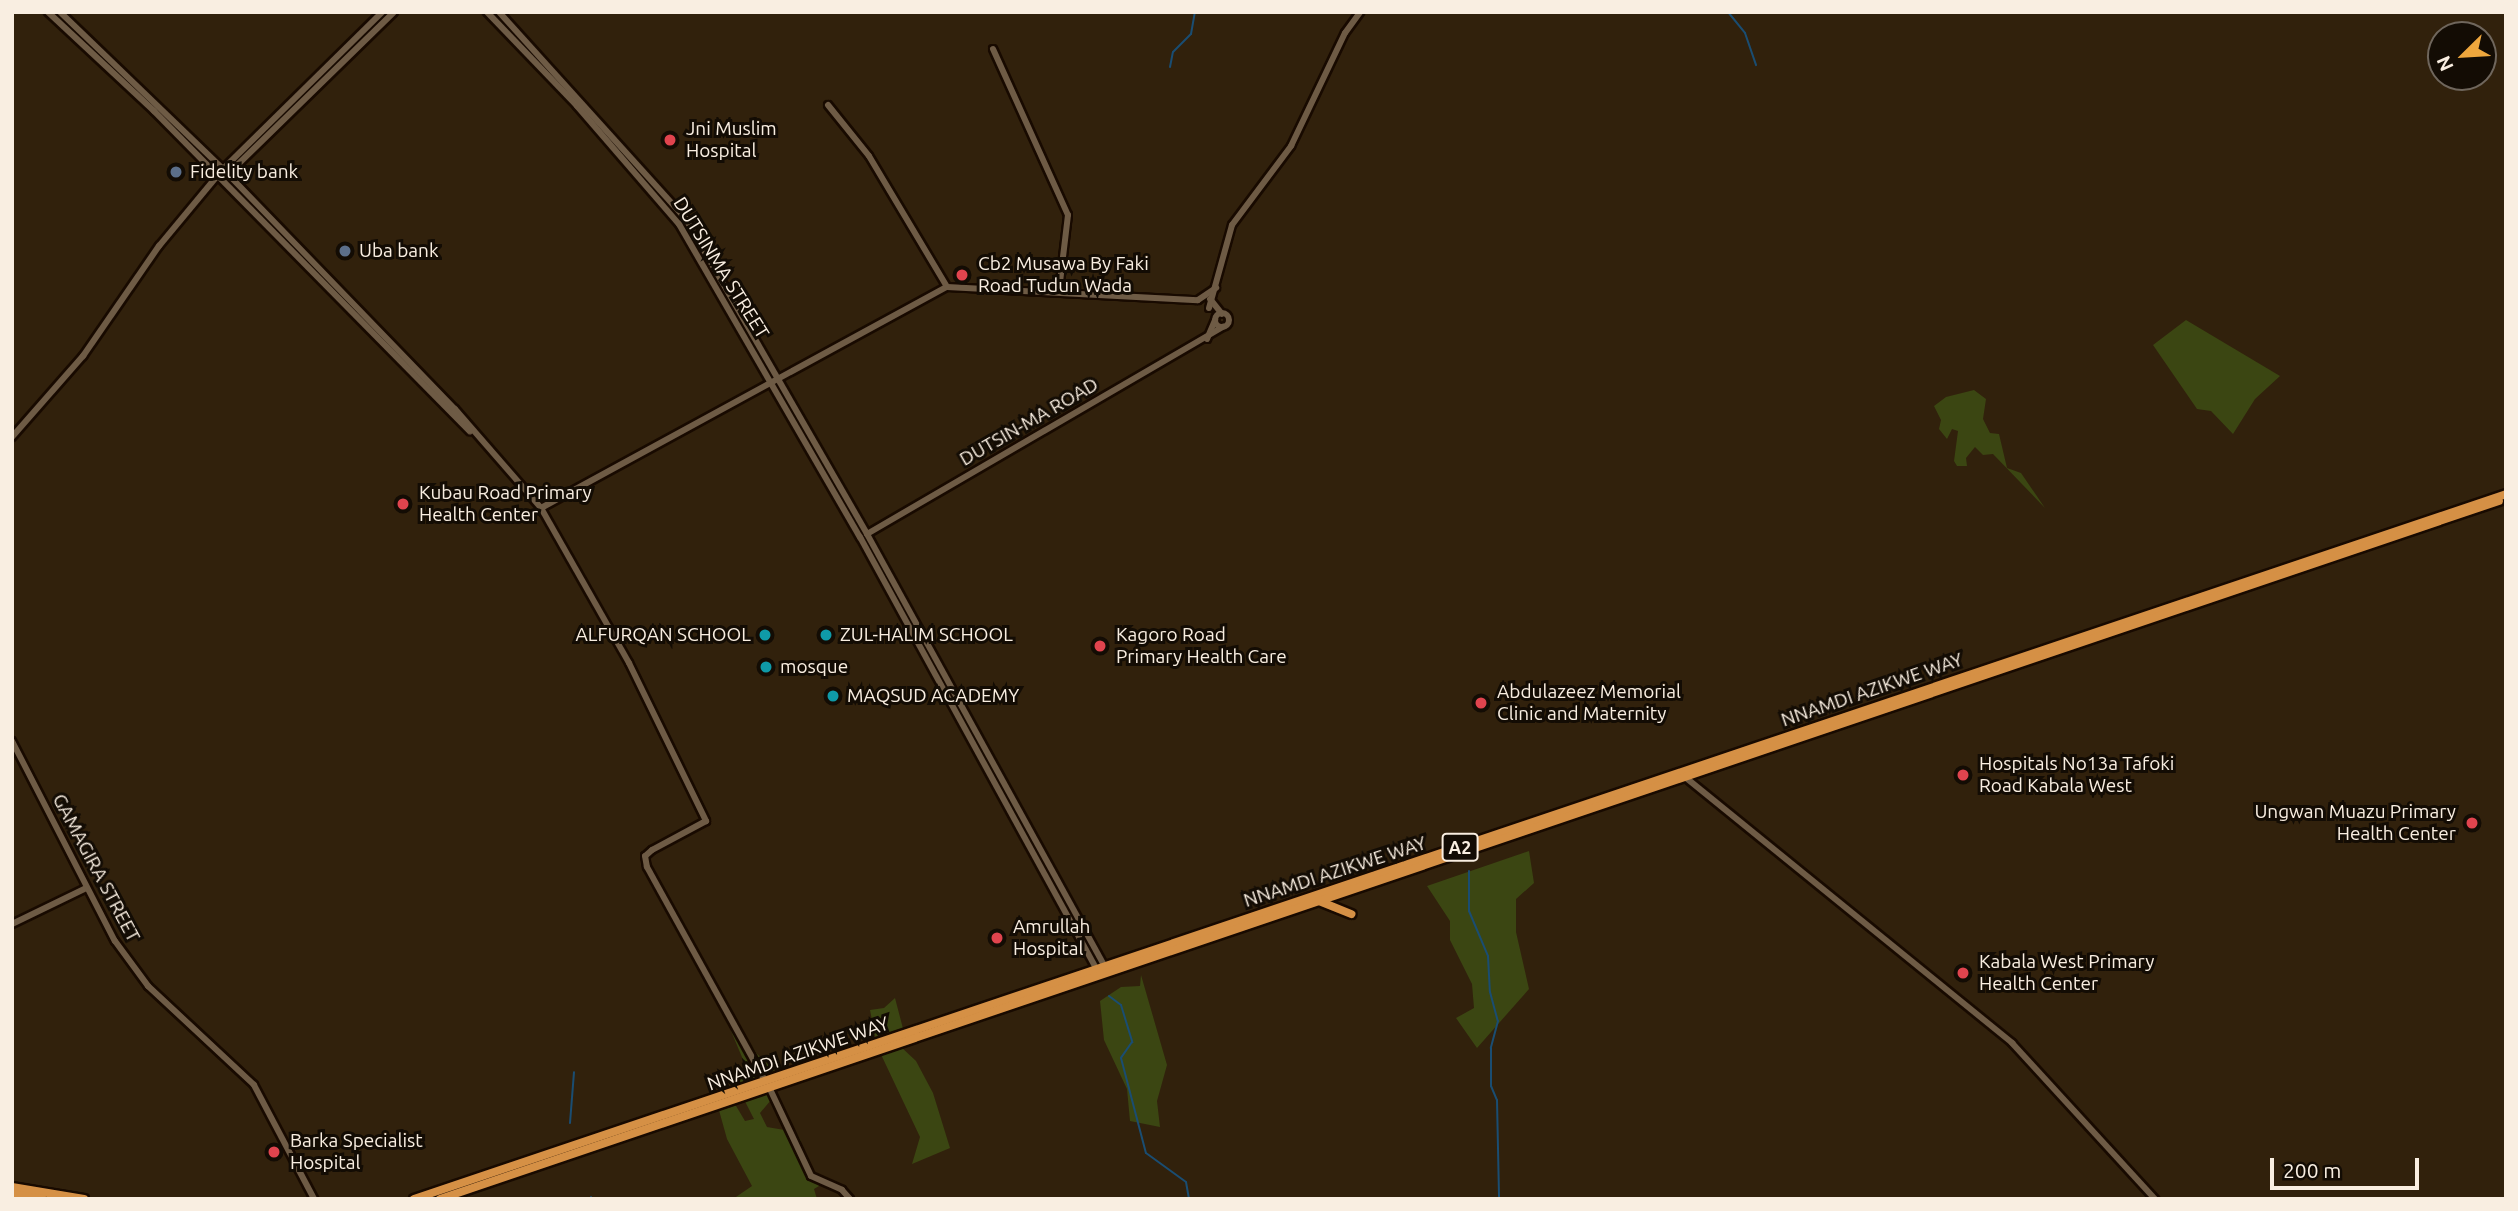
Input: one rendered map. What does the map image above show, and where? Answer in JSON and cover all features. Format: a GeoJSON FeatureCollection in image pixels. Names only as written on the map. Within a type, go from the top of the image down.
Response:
{"type":"FeatureCollection","features":[{"type":"Feature","properties":{"kind":"highway","name":"NNAMDI AZIKWE WAY"},"geometry":{"type":"LineString","coordinates":[[1103,970],[1319,901],[2506,496]]}},
{"type":"Feature","properties":{"kind":"highway","name":"NNAMDI AZIKWE WAY"},"geometry":{"type":"LineString","coordinates":[[440,1199],[767,1084],[2506,496]]}},
{"type":"Feature","properties":{"kind":"highway"},"geometry":{"type":"LineString","coordinates":[[1319,901],[1351,914]]}},
{"type":"Feature","properties":{"kind":"highway","name":"NNAMDI AZIKWE WAY"},"geometry":{"type":"LineString","coordinates":[[414,1199],[767,1084]]}},
{"type":"Feature","properties":{"kind":"highway"},"geometry":{"type":"LineString","coordinates":[[12,1187],[84,1199]]}},
{"type":"Feature","properties":{"kind":"highway"},"geometry":{"type":"LineString","coordinates":[[12,1194],[43,1199]]}},
{"type":"Feature","properties":{"kind":"street"},"geometry":{"type":"LineString","coordinates":[[48,12],[222,174]]}},
{"type":"Feature","properties":{"kind":"street"},"geometry":{"type":"LineString","coordinates":[[60,12],[455,410],[472,433],[541,508],[629,663],[706,821],[652,850],[645,856],[647,867],[767,1084],[811,1176],[842,1190],[850,1199]]}},
{"type":"Feature","properties":{"kind":"street"},"geometry":{"type":"LineString","coordinates":[[12,437],[83,356],[159,246],[210,186],[382,12]]}},
{"type":"Feature","properties":{"kind":"street"},"geometry":{"type":"LineString","coordinates":[[222,174],[394,12]]}},
{"type":"Feature","properties":{"kind":"street","name":"DUTSINMA STREET"},"geometry":{"type":"LineString","coordinates":[[487,12],[653,191],[679,224],[864,536]]}},
{"type":"Feature","properties":{"kind":"street","name":"DUTSINMA STREET"},"geometry":{"type":"LineString","coordinates":[[499,12],[682,213],[780,380],[806,433],[864,536]]}},
{"type":"Feature","properties":{"kind":"street"},"geometry":{"type":"LineString","coordinates":[[1209,308],[1232,225],[1291,146],[1346,33],[1360,12]]}},
{"type":"Feature","properties":{"kind":"street"},"geometry":{"type":"LineString","coordinates":[[992,49],[1068,215],[1059,290]]}},
{"type":"Feature","properties":{"kind":"street"},"geometry":{"type":"LineString","coordinates":[[828,105],[869,156],[947,287]]}},
{"type":"Feature","properties":{"kind":"street"},"geometry":{"type":"LineString","coordinates":[[541,508],[947,287],[1059,290],[1213,300]]}},
{"type":"Feature","properties":{"kind":"street"},"geometry":{"type":"LineString","coordinates":[[1202,299],[1216,288]]}},
{"type":"Feature","properties":{"kind":"street"},"geometry":{"type":"LineString","coordinates":[[1202,299],[1223,327],[1229,319],[1213,300]]}},
{"type":"Feature","properties":{"kind":"street"},"geometry":{"type":"LineString","coordinates":[[1207,339],[1216,319],[1222,313]]}},
{"type":"Feature","properties":{"kind":"street","name":"DUTSIN-MA ROAD"},"geometry":{"type":"LineString","coordinates":[[864,536],[1207,339],[1223,327]]}},
{"type":"Feature","properties":{"kind":"street"},"geometry":{"type":"LineString","coordinates":[[864,536],[1103,970]]}},
{"type":"Feature","properties":{"kind":"street","name":"GAMAGIRA STREET"},"geometry":{"type":"LineString","coordinates":[[12,741],[86,888],[144,982],[254,1085],[314,1199]]}},
{"type":"Feature","properties":{"kind":"street"},"geometry":{"type":"LineString","coordinates":[[1685,777],[2012,1043],[2155,1199]]}},
{"type":"Feature","properties":{"kind":"street"},"geometry":{"type":"LineString","coordinates":[[12,924],[86,888]]}},
{"type":"Feature","properties":{"kind":"green space"},"geometry":{"type":"Polygon","coordinates":[[[2186,320],[2280,376],[2255,399],[2233,434],[2211,411],[2197,409],[2153,345],[2186,320]]]}},
{"type":"Feature","properties":{"kind":"green space"},"geometry":{"type":"Polygon","coordinates":[[[1974,390],[1986,399],[1983,419],[1990,433],[1999,434],[2007,468],[2021,473],[2045,508],[1993,454],[1983,455],[1975,447],[1966,458],[1967,466],[1957,466],[1954,461],[1958,431],[1952,429],[1947,439],[1939,429],[1941,420],[1934,406],[1946,397],[1974,390]]]}},
{"type":"Feature","properties":{"kind":"green space"},"geometry":{"type":"Polygon","coordinates":[[[1529,851],[1534,883],[1516,899],[1516,932],[1529,989],[1477,1048],[1456,1018],[1474,1008],[1472,984],[1450,940],[1450,921],[1427,886],[1529,851]]]}},
{"type":"Feature","properties":{"kind":"green space"},"geometry":{"type":"Polygon","coordinates":[[[1141,975],[1167,1065],[1157,1101],[1160,1127],[1130,1121],[1127,1089],[1104,1040],[1100,1001],[1121,987],[1140,986],[1141,975]]]}},
{"type":"Feature","properties":{"kind":"green space"},"geometry":{"type":"Polygon","coordinates":[[[895,998],[906,1040],[899,1045],[916,1061],[933,1093],[950,1148],[912,1164],[920,1137],[877,1046],[870,1010],[884,1008],[895,998]]]}},
{"type":"Feature","properties":{"kind":"green space"},"geometry":{"type":"Polygon","coordinates":[[[733,1015],[757,1054],[775,1071],[776,1094],[760,1113],[767,1127],[796,1132],[801,1141],[796,1143],[819,1186],[814,1189],[817,1199],[733,1199],[752,1186],[727,1139],[715,1096],[726,1089],[745,1121],[754,1119],[733,1078],[747,1069],[731,1031],[733,1015]]]}},
{"type":"Feature","properties":{"kind":"waterway"},"geometry":{"type":"LineString","coordinates":[[1170,67],[1173,52],[1191,34],[1195,12]]}},
{"type":"Feature","properties":{"kind":"waterway"},"geometry":{"type":"LineString","coordinates":[[1728,12],[1745,33],[1756,65]]}},
{"type":"Feature","properties":{"kind":"waterway"},"geometry":{"type":"LineString","coordinates":[[1469,871],[1469,911],[1488,956],[1490,992],[1498,1021],[1491,1048],[1491,1086],[1497,1100],[1499,1199]]}},
{"type":"Feature","properties":{"kind":"waterway"},"geometry":{"type":"LineString","coordinates":[[1109,996],[1121,1005],[1132,1042],[1121,1058],[1146,1153],[1186,1182],[1189,1199]]}},
{"type":"Feature","properties":{"kind":"waterway"},"geometry":{"type":"LineString","coordinates":[[570,1123],[574,1072]]}},
{"type":"Feature","properties":{"kind":"place","name":"Jni Muslim Hospital"},"geometry":{"type":"Point","coordinates":[670,140]}},
{"type":"Feature","properties":{"kind":"place","name":"Fidelity bank"},"geometry":{"type":"Point","coordinates":[176,172]}},
{"type":"Feature","properties":{"kind":"place","name":"Uba bank"},"geometry":{"type":"Point","coordinates":[345,251]}},
{"type":"Feature","properties":{"kind":"place","name":"Cb2 Musawa By Faki Road Tudun Wada"},"geometry":{"type":"Point","coordinates":[962,275]}},
{"type":"Feature","properties":{"kind":"place","name":"Kubau Road Primary Health Center"},"geometry":{"type":"Point","coordinates":[403,504]}},
{"type":"Feature","properties":{"kind":"place","name":"ALFURQAN SCHOOL"},"geometry":{"type":"Point","coordinates":[765,635]}},
{"type":"Feature","properties":{"kind":"place","name":"ZUL-HALIM SCHOOL"},"geometry":{"type":"Point","coordinates":[826,635]}},
{"type":"Feature","properties":{"kind":"place","name":"Kagoro Road Primary Health Care"},"geometry":{"type":"Point","coordinates":[1100,646]}},
{"type":"Feature","properties":{"kind":"place","name":"mosque"},"geometry":{"type":"Point","coordinates":[766,667]}},
{"type":"Feature","properties":{"kind":"place","name":"MAQSUD ACADEMY"},"geometry":{"type":"Point","coordinates":[833,696]}},
{"type":"Feature","properties":{"kind":"place","name":"Abdulazeez Memorial Clinic and Maternity"},"geometry":{"type":"Point","coordinates":[1481,703]}},
{"type":"Feature","properties":{"kind":"place","name":"Hospitals No13a Tafoki Road Kabala West"},"geometry":{"type":"Point","coordinates":[1963,775]}},
{"type":"Feature","properties":{"kind":"place","name":"Ungwan Muazu Primary Health Center"},"geometry":{"type":"Point","coordinates":[2472,823]}},
{"type":"Feature","properties":{"kind":"place","name":"Amrullah Hospital"},"geometry":{"type":"Point","coordinates":[997,938]}},
{"type":"Feature","properties":{"kind":"place","name":"Kabala West Primary Health Center"},"geometry":{"type":"Point","coordinates":[1963,973]}},
{"type":"Feature","properties":{"kind":"place","name":"Barka Specialist Hospital"},"geometry":{"type":"Point","coordinates":[274,1152]}}]}
